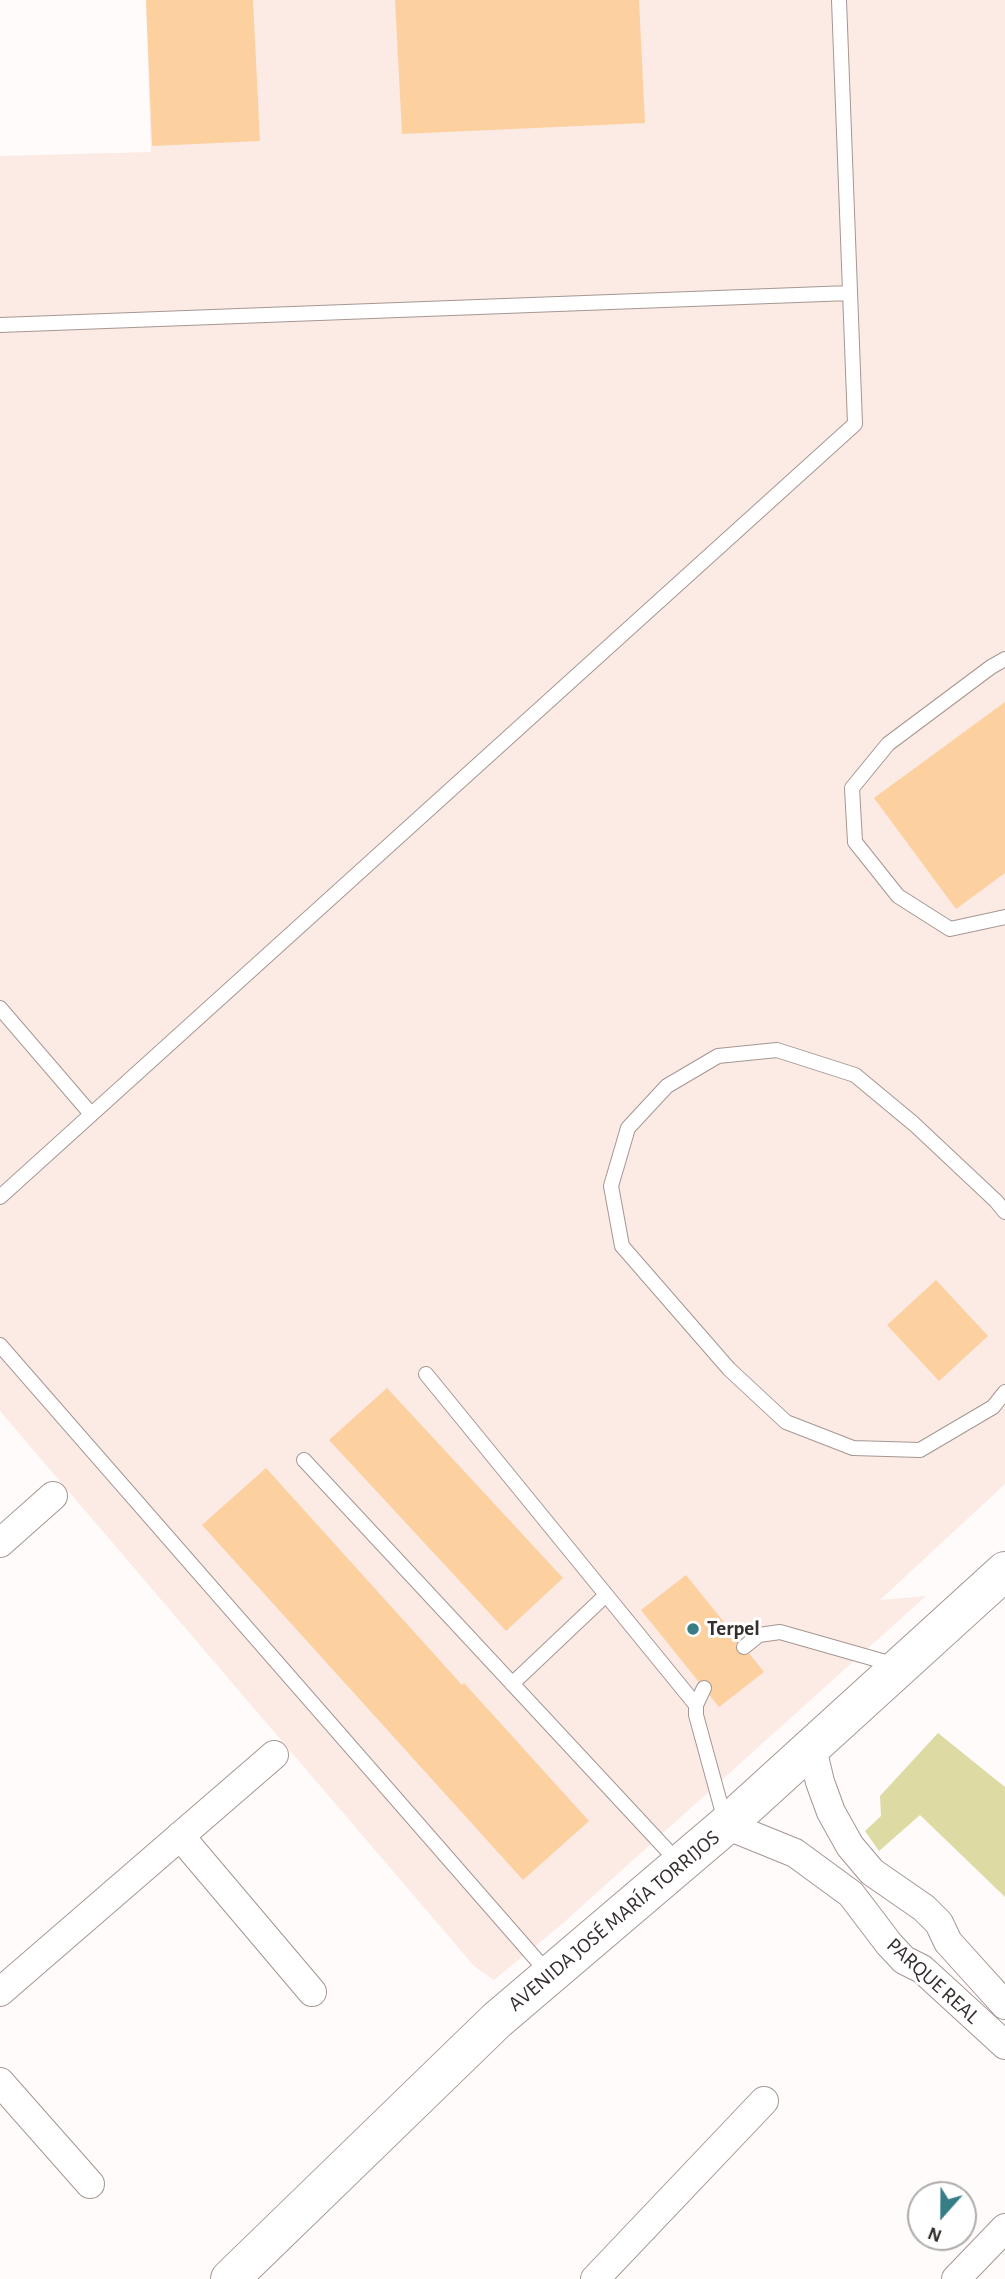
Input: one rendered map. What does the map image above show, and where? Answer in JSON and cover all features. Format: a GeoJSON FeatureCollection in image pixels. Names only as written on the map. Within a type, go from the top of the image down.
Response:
{"type":"FeatureCollection","features":[{"type":"Feature","properties":{"kind":"main road","name":"AVENIDA JOSÉ MARÍA TORRIJOS"},"geometry":{"type":"LineString","coordinates":[[230,2279],[497,2020],[726,1825],[1005,1571]]}},
{"type":"Feature","properties":{"kind":"street"},"geometry":{"type":"LineString","coordinates":[[0,1542],[53,1496]]}},
{"type":"Feature","properties":{"kind":"street","name":"PARQUE REAL"},"geometry":{"type":"LineString","coordinates":[[812,1748],[831,1812],[850,1846],[872,1872],[924,1908],[939,1923],[948,1942],[1005,2005]]}},
{"type":"Feature","properties":{"kind":"street"},"geometry":{"type":"LineString","coordinates":[[0,1992],[274,1755]]}},
{"type":"Feature","properties":{"kind":"street","name":"PARQUE REAL"},"geometry":{"type":"LineString","coordinates":[[726,1825],[795,1853],[824,1872],[851,1894],[888,1944],[904,1960],[922,1969],[1005,2045]]}},
{"type":"Feature","properties":{"kind":"street"},"geometry":{"type":"LineString","coordinates":[[180,1836],[312,1992]]}},
{"type":"Feature","properties":{"kind":"street"},"geometry":{"type":"LineString","coordinates":[[881,1933],[884,1921],[891,1912],[902,1905],[914,1903]]}},
{"type":"Feature","properties":{"kind":"street"},"geometry":{"type":"LineString","coordinates":[[922,1969],[937,1957],[948,1942]]}},
{"type":"Feature","properties":{"kind":"street"},"geometry":{"type":"LineString","coordinates":[[0,2082],[90,2184]]}},
{"type":"Feature","properties":{"kind":"street"},"geometry":{"type":"LineString","coordinates":[[595,2279],[764,2101]]}},
{"type":"Feature","properties":{"kind":"street"},"geometry":{"type":"LineString","coordinates":[[956,2279],[1005,2228]]}},
{"type":"Feature","properties":{"kind":"lane"},"geometry":{"type":"LineString","coordinates":[[0,1197],[855,424],[839,0]]}},
{"type":"Feature","properties":{"kind":"lane"},"geometry":{"type":"LineString","coordinates":[[0,325],[850,293]]}},
{"type":"Feature","properties":{"kind":"lane"},"geometry":{"type":"LineString","coordinates":[[1005,659],[888,744],[852,788],[855,842],[898,896],[950,929],[1005,917]]}},
{"type":"Feature","properties":{"kind":"lane"},"geometry":{"type":"LineString","coordinates":[[0,1008],[91,1114]]}},
{"type":"Feature","properties":{"kind":"lane"},"geometry":{"type":"LineString","coordinates":[[1005,1212],[914,1124],[855,1075],[777,1050],[718,1056],[667,1086],[628,1128],[611,1186],[622,1246],[729,1369],[786,1422],[852,1448],[920,1450],[993,1407],[1005,1392]]}},
{"type":"Feature","properties":{"kind":"lane"},"geometry":{"type":"LineString","coordinates":[[0,1345],[550,1975]]}},
{"type":"Feature","properties":{"kind":"lane"},"geometry":{"type":"LineString","coordinates":[[426,1374],[696,1705]]}},
{"type":"Feature","properties":{"kind":"lane"},"geometry":{"type":"LineString","coordinates":[[304,1460],[680,1865]]}},
{"type":"Feature","properties":{"kind":"lane"},"geometry":{"type":"LineString","coordinates":[[512,1684],[606,1595]]}},
{"type":"Feature","properties":{"kind":"lane"},"geometry":{"type":"LineString","coordinates":[[744,1647],[759,1635],[779,1632],[901,1666]]}},
{"type":"Feature","properties":{"kind":"lane"},"geometry":{"type":"LineString","coordinates":[[704,1688],[696,1705],[699,1732],[726,1825]]}},
{"type":"Feature","properties":{"kind":"shaded area"},"geometry":{"type":"Polygon","coordinates":[[[146,0],[1005,0],[1005,1484],[880,1600],[926,1596],[562,1924],[494,1980],[474,1966],[0,1411],[0,156],[151,152],[146,0]]]}},
{"type":"Feature","properties":{"kind":"shaded area"},"geometry":{"type":"Polygon","coordinates":[[[938,1733],[1005,1787],[1005,1897],[920,1815],[879,1851],[865,1831],[881,1816],[880,1796],[938,1733]]]}},
{"type":"Feature","properties":{"kind":"building"},"geometry":{"type":"Polygon","coordinates":[[[146,0],[253,0],[260,141],[152,146],[146,0]]]}},
{"type":"Feature","properties":{"kind":"building"},"geometry":{"type":"Polygon","coordinates":[[[395,0],[639,0],[645,123],[402,134],[395,0]]]}},
{"type":"Feature","properties":{"kind":"building"},"geometry":{"type":"Polygon","coordinates":[[[1005,702],[1005,873],[956,909],[874,798],[1005,702]]]}},
{"type":"Feature","properties":{"kind":"building"},"geometry":{"type":"Polygon","coordinates":[[[936,1280],[988,1336],[939,1381],[887,1325],[936,1280]]]}},
{"type":"Feature","properties":{"kind":"building"},"geometry":{"type":"Polygon","coordinates":[[[387,1388],[563,1578],[506,1631],[329,1440],[387,1388]]]}},
{"type":"Feature","properties":{"kind":"building"},"geometry":{"type":"Polygon","coordinates":[[[266,1468],[589,1821],[523,1880],[202,1525],[266,1468]]]}},
{"type":"Feature","properties":{"kind":"building","name":"Terpel"},"geometry":{"type":"Polygon","coordinates":[[[686,1575],[764,1672],[719,1707],[641,1610],[686,1575]]]}},
{"type":"Feature","properties":{"kind":"place","name":"Terpel"},"geometry":{"type":"Point","coordinates":[693,1629]}}]}
